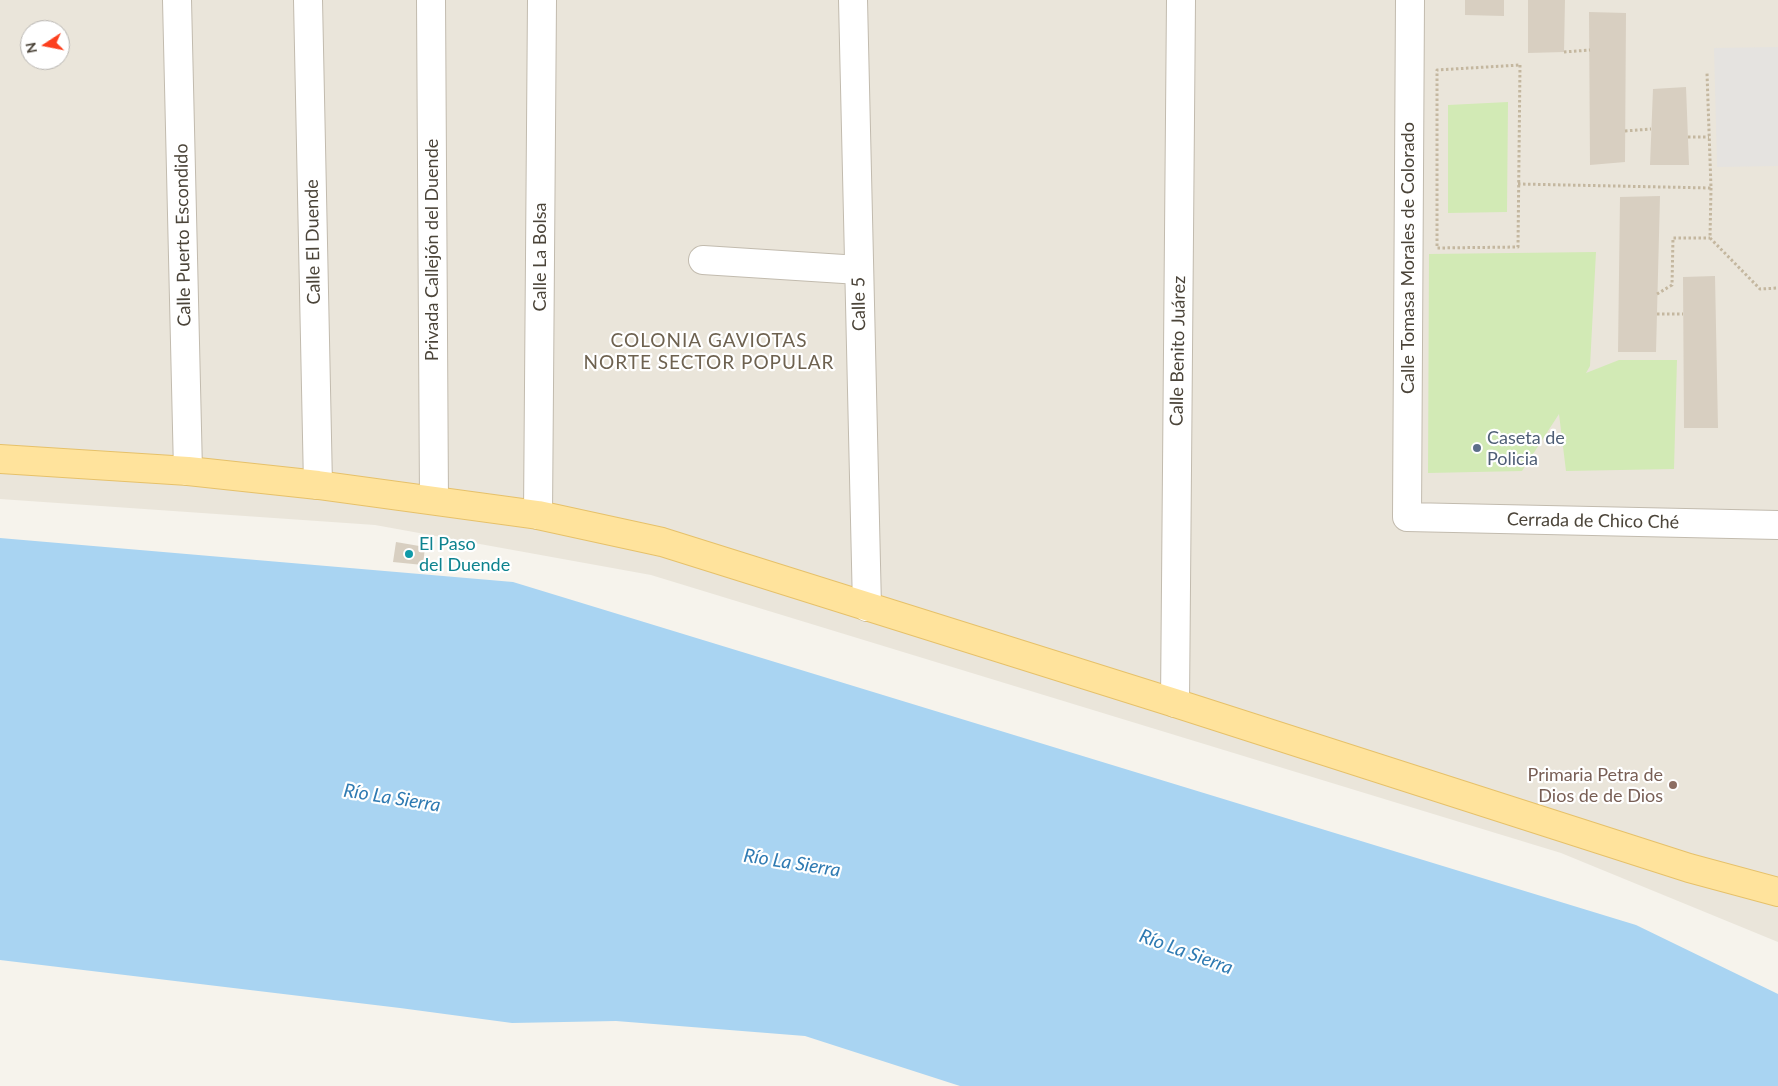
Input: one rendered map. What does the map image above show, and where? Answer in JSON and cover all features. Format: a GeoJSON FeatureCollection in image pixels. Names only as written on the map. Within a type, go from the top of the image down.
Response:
{"type":"FeatureCollection","features":[{"type":"Feature","properties":{"kind":"main road"},"geometry":{"type":"LineString","coordinates":[[0,459],[188,471],[318,485],[538,514],[662,542],[1175,703],[1689,868],[1778,892]]}},
{"type":"Feature","properties":{"kind":"street","name":"Calle Puerto Escondido"},"geometry":{"type":"LineString","coordinates":[[177,0],[188,471]]}},
{"type":"Feature","properties":{"kind":"street","name":"Calle El Duende"},"geometry":{"type":"LineString","coordinates":[[308,0],[318,485]]}},
{"type":"Feature","properties":{"kind":"street","name":"Privada Callejón del Duende"},"geometry":{"type":"LineString","coordinates":[[431,0],[434,500]]}},
{"type":"Feature","properties":{"kind":"street","name":"Calle La Bolsa"},"geometry":{"type":"LineString","coordinates":[[538,514],[542,0]]}},
{"type":"Feature","properties":{"kind":"street","name":"Calle 5"},"geometry":{"type":"LineString","coordinates":[[853,0],[866,607]]}},
{"type":"Feature","properties":{"kind":"street","name":"Calle Benito Juárez"},"geometry":{"type":"LineString","coordinates":[[1175,703],[1181,0]]}},
{"type":"Feature","properties":{"kind":"street","name":"Calle Tomasa Morales de Colorado"},"geometry":{"type":"LineString","coordinates":[[1407,517],[1410,0]]}},
{"type":"Feature","properties":{"kind":"street"},"geometry":{"type":"LineString","coordinates":[[703,260],[858,270]]}},
{"type":"Feature","properties":{"kind":"street","name":"Cerrada de Chico Ché"},"geometry":{"type":"LineString","coordinates":[[1407,517],[1778,525]]}},
{"type":"Feature","properties":{"kind":"path"},"geometry":{"type":"LineString","coordinates":[[1564,52],[1590,50]]}},
{"type":"Feature","properties":{"kind":"path"},"geometry":{"type":"LineString","coordinates":[[1520,65],[1518,184],[1518,248],[1437,248],[1437,70],[1520,65]]}},
{"type":"Feature","properties":{"kind":"path"},"geometry":{"type":"LineString","coordinates":[[1707,73],[1711,188],[1710,238]]}},
{"type":"Feature","properties":{"kind":"path"},"geometry":{"type":"LineString","coordinates":[[1625,131],[1651,129]]}},
{"type":"Feature","properties":{"kind":"path"},"geometry":{"type":"LineString","coordinates":[[1688,137],[1709,136]]}},
{"type":"Feature","properties":{"kind":"path"},"geometry":{"type":"LineString","coordinates":[[1518,184],[1711,188]]}},
{"type":"Feature","properties":{"kind":"path"},"geometry":{"type":"LineString","coordinates":[[1658,294],[1672,286],[1674,238],[1710,238],[1760,289],[1778,288]]}},
{"type":"Feature","properties":{"kind":"path"},"geometry":{"type":"LineString","coordinates":[[1657,314],[1684,314]]}},
{"type":"Feature","properties":{"kind":"shaded area"},"geometry":{"type":"Polygon","coordinates":[[[0,0],[1778,0],[1778,942],[1561,853],[651,575],[375,525],[0,499],[0,0]]]}},
{"type":"Feature","properties":{"kind":"shaded area"},"geometry":{"type":"Polygon","coordinates":[[[1778,47],[1778,166],[1717,167],[1714,48],[1778,47]]]}},
{"type":"Feature","properties":{"kind":"green space"},"geometry":{"type":"Polygon","coordinates":[[[1508,102],[1507,212],[1448,213],[1448,105],[1508,102]]]}},
{"type":"Feature","properties":{"kind":"green space"},"geometry":{"type":"Polygon","coordinates":[[[1596,252],[1590,366],[1586,373],[1619,360],[1677,360],[1674,469],[1566,471],[1559,414],[1522,471],[1428,473],[1429,254],[1596,252]]]}},
{"type":"Feature","properties":{"kind":"water","name":"Río La Sierra"},"geometry":{"type":"Polygon","coordinates":[[[0,538],[513,582],[1636,925],[1778,994],[1778,1086],[960,1086],[805,1036],[616,1021],[512,1023],[0,960],[0,538]]]}},
{"type":"Feature","properties":{"kind":"building"},"geometry":{"type":"Polygon","coordinates":[[[1465,0],[1504,0],[1504,16],[1465,15],[1465,0]]]}},
{"type":"Feature","properties":{"kind":"building"},"geometry":{"type":"Polygon","coordinates":[[[1528,0],[1565,0],[1564,52],[1528,53],[1528,0]]]}},
{"type":"Feature","properties":{"kind":"building"},"geometry":{"type":"Polygon","coordinates":[[[1589,12],[1626,13],[1625,162],[1590,165],[1589,12]]]}},
{"type":"Feature","properties":{"kind":"building"},"geometry":{"type":"Polygon","coordinates":[[[1686,87],[1689,165],[1650,165],[1653,89],[1686,87]]]}},
{"type":"Feature","properties":{"kind":"building"},"geometry":{"type":"Polygon","coordinates":[[[1660,196],[1656,352],[1618,352],[1620,197],[1660,196]]]}},
{"type":"Feature","properties":{"kind":"building"},"geometry":{"type":"Polygon","coordinates":[[[1715,276],[1718,428],[1684,428],[1683,277],[1715,276]]]}},
{"type":"Feature","properties":{"kind":"building","name":"El Paso del Duende"},"geometry":{"type":"Polygon","coordinates":[[[396,542],[425,547],[423,565],[393,562],[396,542]]]}},
{"type":"Feature","properties":{"kind":"place","name":"Caseta de Policia"},"geometry":{"type":"Point","coordinates":[1477,448]}},
{"type":"Feature","properties":{"kind":"place","name":"El Paso del Duende"},"geometry":{"type":"Point","coordinates":[409,554]}},
{"type":"Feature","properties":{"kind":"place","name":"Primaria Petra de Dios de de Dios"},"geometry":{"type":"Point","coordinates":[1673,785]}},
{"type":"Feature","properties":{"kind":"district","name":"COLONIA GAVIOTAS NORTE SECTOR POPULAR"},"geometry":{"type":"Point","coordinates":[709,352]}}]}
